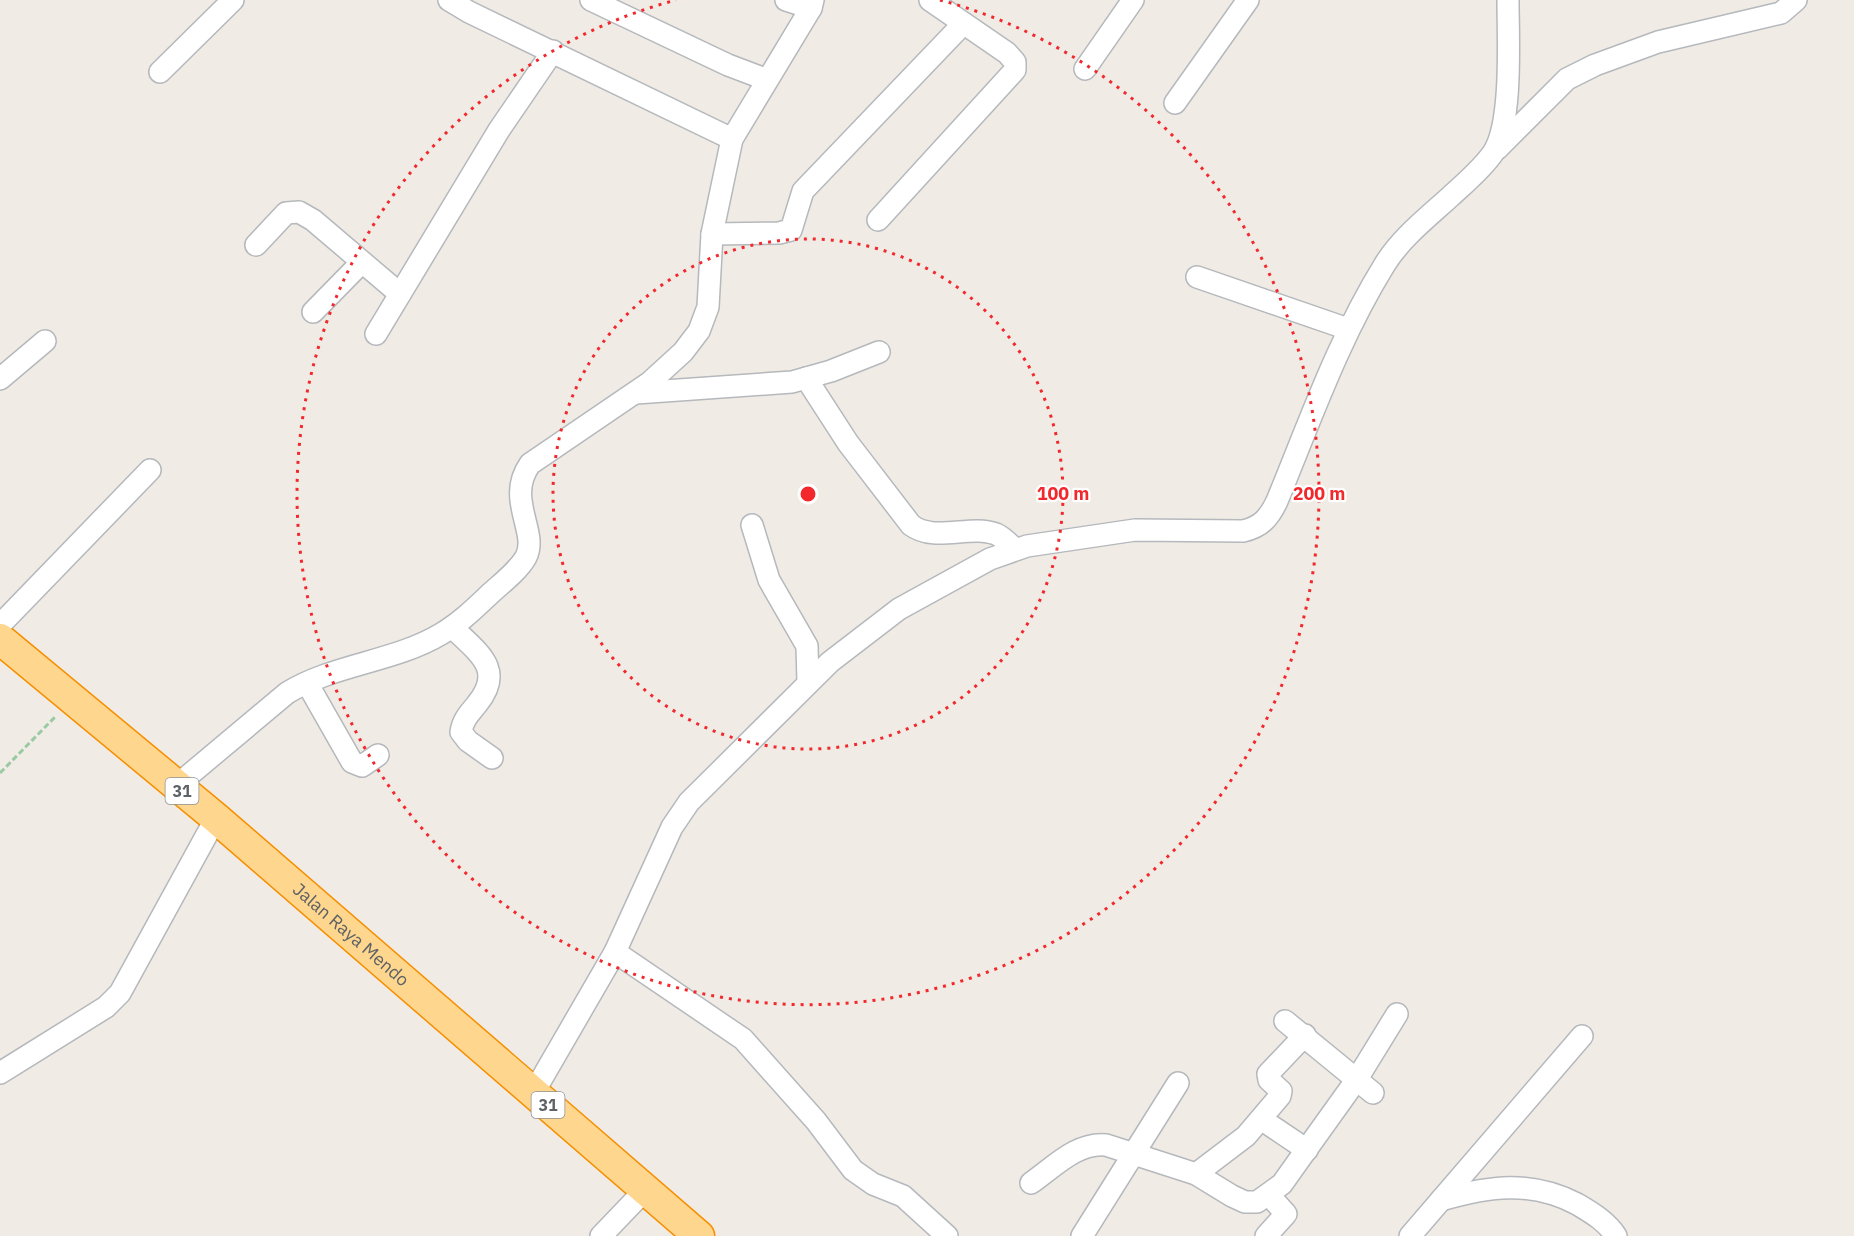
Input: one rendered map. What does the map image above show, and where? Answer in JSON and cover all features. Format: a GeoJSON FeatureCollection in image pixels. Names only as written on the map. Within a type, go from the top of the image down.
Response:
{"type":"FeatureCollection","features":[{"type":"Feature","properties":{"kind":"highway","name":"Jalan Raya Mendo"},"geometry":{"type":"LineString","coordinates":[[0,639],[216,818],[699,1236]]}},
{"type":"Feature","properties":{"kind":"street"},"geometry":{"type":"LineString","coordinates":[[160,72],[233,0]]}},
{"type":"Feature","properties":{"kind":"street"},"geometry":{"type":"LineString","coordinates":[[449,0],[469,12],[732,139]]}},
{"type":"Feature","properties":{"kind":"street"},"geometry":{"type":"LineString","coordinates":[[591,0],[728,65],[765,79]]}},
{"type":"Feature","properties":{"kind":"street"},"geometry":{"type":"LineString","coordinates":[[176,786],[277,700],[307,683],[400,652],[452,627],[519,566],[528,547],[519,492],[524,472],[539,455],[636,393],[683,352],[699,331],[708,307],[712,234],[732,139],[744,122],[765,79],[812,4],[786,0]]}},
{"type":"Feature","properties":{"kind":"street"},"geometry":{"type":"LineString","coordinates":[[879,220],[1015,70],[1015,62],[1007,54],[930,0]]}},
{"type":"Feature","properties":{"kind":"street"},"geometry":{"type":"LineString","coordinates":[[1084,69],[1133,0]]}},
{"type":"Feature","properties":{"kind":"street"},"geometry":{"type":"LineString","coordinates":[[1175,104],[1248,0]]}},
{"type":"Feature","properties":{"kind":"street"},"geometry":{"type":"LineString","coordinates":[[1494,152],[1503,121],[1509,80],[1508,0]]}},
{"type":"Feature","properties":{"kind":"street"},"geometry":{"type":"LineString","coordinates":[[534,1092],[615,952],[672,826],[689,802],[830,662],[899,609],[990,559],[1015,549],[1150,529],[1229,532],[1255,529],[1271,513],[1277,501],[1348,329],[1386,262],[1403,241],[1471,177],[1567,79],[1659,42],[1781,13],[1796,0]]}},
{"type":"Feature","properties":{"kind":"street"},"geometry":{"type":"LineString","coordinates":[[712,234],[779,233],[791,230],[803,191],[963,24]]}},
{"type":"Feature","properties":{"kind":"street"},"geometry":{"type":"LineString","coordinates":[[376,334],[499,130],[553,51]]}},
{"type":"Feature","properties":{"kind":"street"},"geometry":{"type":"LineString","coordinates":[[256,245],[286,213],[299,212],[313,220],[400,294]]}},
{"type":"Feature","properties":{"kind":"street"},"geometry":{"type":"LineString","coordinates":[[313,312],[361,263]]}},
{"type":"Feature","properties":{"kind":"street"},"geometry":{"type":"LineString","coordinates":[[1197,277],[1348,329]]}},
{"type":"Feature","properties":{"kind":"street"},"geometry":{"type":"LineString","coordinates":[[0,379],[45,341]]}},
{"type":"Feature","properties":{"kind":"street"},"geometry":{"type":"LineString","coordinates":[[636,393],[772,384],[806,378],[879,352]]}},
{"type":"Feature","properties":{"kind":"street"},"geometry":{"type":"LineString","coordinates":[[806,378],[848,443],[911,525],[926,531],[985,531],[999,535],[1015,549]]}},
{"type":"Feature","properties":{"kind":"street"},"geometry":{"type":"LineString","coordinates":[[0,625],[150,470]]}},
{"type":"Feature","properties":{"kind":"street"},"geometry":{"type":"LineString","coordinates":[[752,525],[769,580],[807,646],[808,683]]}},
{"type":"Feature","properties":{"kind":"street"},"geometry":{"type":"LineString","coordinates":[[452,627],[484,660],[489,671],[490,682],[483,696],[462,722],[462,732],[468,741],[492,758]]}},
{"type":"Feature","properties":{"kind":"street"},"geometry":{"type":"LineString","coordinates":[[307,683],[352,762],[357,766],[362,765],[378,755]]}},
{"type":"Feature","properties":{"kind":"street"},"geometry":{"type":"LineString","coordinates":[[0,1073],[106,1007],[120,993],[216,818]]}},
{"type":"Feature","properties":{"kind":"street"},"geometry":{"type":"LineString","coordinates":[[615,952],[743,1039],[816,1121],[853,1170],[873,1184],[903,1196],[947,1236]]}},
{"type":"Feature","properties":{"kind":"street"},"geometry":{"type":"LineString","coordinates":[[1031,1183],[1081,1148],[1093,1144],[1134,1154],[1196,1174],[1245,1202],[1257,1202],[1269,1195],[1307,1150],[1357,1079],[1397,1014]]}},
{"type":"Feature","properties":{"kind":"street"},"geometry":{"type":"LineString","coordinates":[[1285,1021],[1305,1035],[1373,1093]]}},
{"type":"Feature","properties":{"kind":"street"},"geometry":{"type":"LineString","coordinates":[[1196,1174],[1233,1148],[1261,1119],[1281,1093],[1269,1080],[1268,1074],[1305,1035]]}},
{"type":"Feature","properties":{"kind":"street"},"geometry":{"type":"LineString","coordinates":[[1410,1236],[1582,1036]]}},
{"type":"Feature","properties":{"kind":"street"},"geometry":{"type":"LineString","coordinates":[[1082,1236],[1178,1083]]}},
{"type":"Feature","properties":{"kind":"street"},"geometry":{"type":"LineString","coordinates":[[1261,1119],[1307,1150]]}},
{"type":"Feature","properties":{"kind":"street"},"geometry":{"type":"LineString","coordinates":[[1441,1201],[1491,1188],[1530,1187],[1566,1199],[1585,1209],[1601,1219],[1616,1236]]}},
{"type":"Feature","properties":{"kind":"street"},"geometry":{"type":"LineString","coordinates":[[601,1236],[646,1189]]}},
{"type":"Feature","properties":{"kind":"street"},"geometry":{"type":"LineString","coordinates":[[1266,1236],[1286,1214],[1269,1195]]}},
{"type":"Feature","properties":{"kind":"path"},"geometry":{"type":"LineString","coordinates":[[0,773],[72,700]]}}]}
